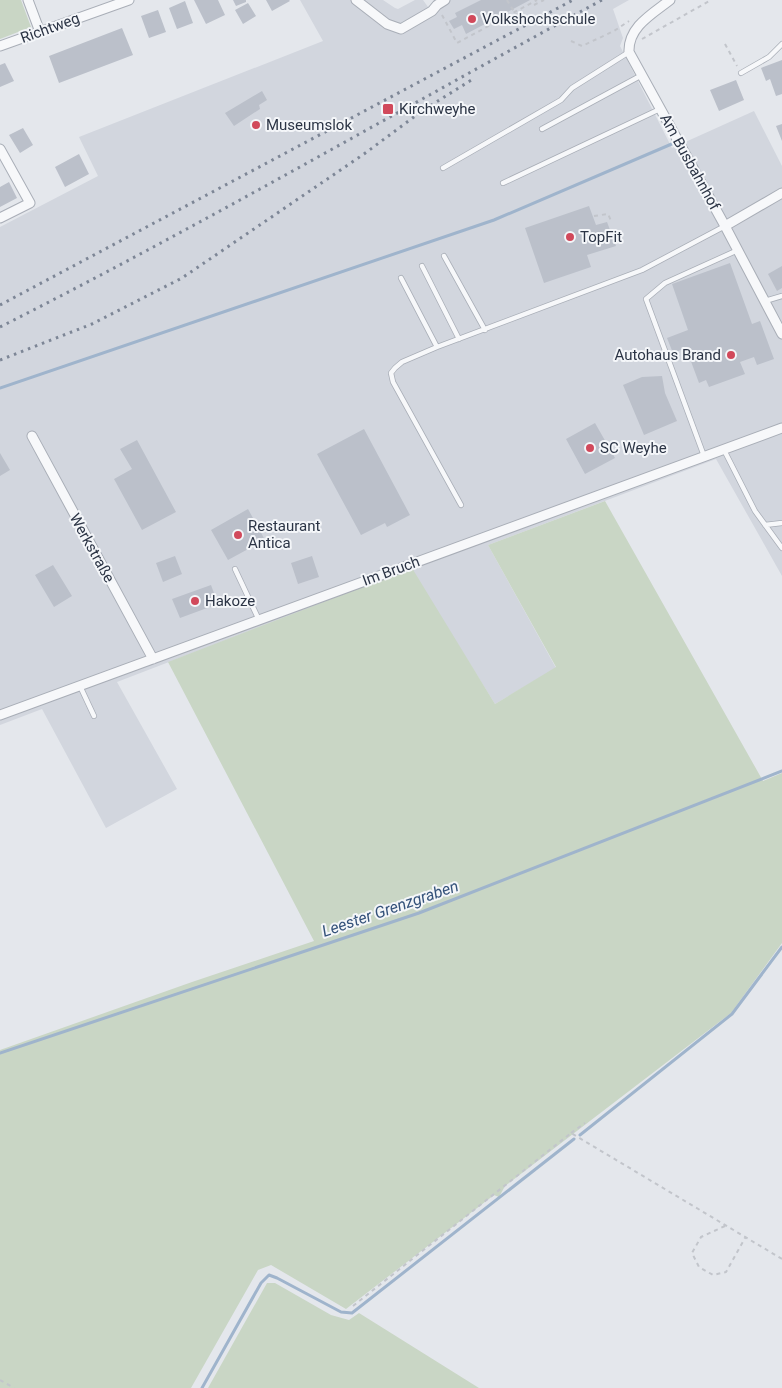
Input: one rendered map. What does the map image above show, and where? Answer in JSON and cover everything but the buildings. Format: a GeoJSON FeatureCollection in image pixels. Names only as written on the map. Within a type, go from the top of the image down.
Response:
{"type":"FeatureCollection","features":[{"type":"Feature","properties":{"kind":"street"},"geometry":{"type":"LineString","coordinates":[[28,0],[40,32]]}},
{"type":"Feature","properties":{"kind":"street","name":"Richtweg"},"geometry":{"type":"LineString","coordinates":[[0,46],[129,0]]}},
{"type":"Feature","properties":{"kind":"street"},"geometry":{"type":"LineString","coordinates":[[356,0],[387,24],[401,29],[432,11],[437,4],[445,0]]}},
{"type":"Feature","properties":{"kind":"street"},"geometry":{"type":"LineString","coordinates":[[628,42],[640,23],[670,0]]}},
{"type":"Feature","properties":{"kind":"street","name":"Am Busbahnhof"},"geometry":{"type":"LineString","coordinates":[[628,42],[629,52],[782,334]]}},
{"type":"Feature","properties":{"kind":"street"},"geometry":{"type":"LineString","coordinates":[[0,149],[30,203],[0,218]]}},
{"type":"Feature","properties":{"kind":"street"},"geometry":{"type":"LineString","coordinates":[[725,226],[782,193]]}},
{"type":"Feature","properties":{"kind":"street","name":"Im Bruch"},"geometry":{"type":"LineString","coordinates":[[0,715],[782,428]]}},
{"type":"Feature","properties":{"kind":"street","name":"Werkstraße"},"geometry":{"type":"LineString","coordinates":[[32,436],[153,659]]}},
{"type":"Feature","properties":{"kind":"lane"},"geometry":{"type":"LineString","coordinates":[[741,73],[769,57],[782,44]]}},
{"type":"Feature","properties":{"kind":"lane"},"geometry":{"type":"LineString","coordinates":[[443,168],[560,100],[572,88],[629,52]]}},
{"type":"Feature","properties":{"kind":"lane"},"geometry":{"type":"LineString","coordinates":[[542,130],[642,75]]}},
{"type":"Feature","properties":{"kind":"lane"},"geometry":{"type":"LineString","coordinates":[[503,183],[660,108]]}},
{"type":"Feature","properties":{"kind":"lane"},"geometry":{"type":"LineString","coordinates":[[461,505],[393,382],[391,374],[395,368],[402,362],[437,347],[642,270],[725,226]]}},
{"type":"Feature","properties":{"kind":"lane"},"geometry":{"type":"LineString","coordinates":[[704,458],[646,298],[665,283],[738,250]]}},
{"type":"Feature","properties":{"kind":"lane"},"geometry":{"type":"LineString","coordinates":[[444,256],[485,330]]}},
{"type":"Feature","properties":{"kind":"lane"},"geometry":{"type":"LineString","coordinates":[[422,266],[459,339]]}},
{"type":"Feature","properties":{"kind":"lane"},"geometry":{"type":"LineString","coordinates":[[401,278],[437,347]]}},
{"type":"Feature","properties":{"kind":"lane"},"geometry":{"type":"LineString","coordinates":[[764,301],[782,296]]}},
{"type":"Feature","properties":{"kind":"lane"},"geometry":{"type":"LineString","coordinates":[[724,450],[755,511],[782,548]]}},
{"type":"Feature","properties":{"kind":"lane"},"geometry":{"type":"LineString","coordinates":[[765,526],[782,523]]}},
{"type":"Feature","properties":{"kind":"lane"},"geometry":{"type":"LineString","coordinates":[[235,569],[259,620]]}},
{"type":"Feature","properties":{"kind":"lane"},"geometry":{"type":"LineString","coordinates":[[80,686],[94,716]]}},
{"type":"Feature","properties":{"kind":"path"},"geometry":{"type":"LineString","coordinates":[[507,0],[516,15],[521,12]]}},
{"type":"Feature","properties":{"kind":"path"},"geometry":{"type":"LineString","coordinates":[[439,10],[457,43],[537,0]]}},
{"type":"Feature","properties":{"kind":"path"},"geometry":{"type":"LineString","coordinates":[[534,5],[544,0]]}},
{"type":"Feature","properties":{"kind":"path"},"geometry":{"type":"LineString","coordinates":[[628,42],[636,42],[711,0]]}},
{"type":"Feature","properties":{"kind":"path"},"geometry":{"type":"LineString","coordinates":[[571,41],[582,46],[614,31],[636,16]]}},
{"type":"Feature","properties":{"kind":"path"},"geometry":{"type":"LineString","coordinates":[[725,44],[741,73]]}},
{"type":"Feature","properties":{"kind":"path"},"geometry":{"type":"LineString","coordinates":[[594,216],[608,214],[612,223]]}},
{"type":"Feature","properties":{"kind":"path"},"geometry":{"type":"LineString","coordinates":[[353,1306],[584,1123]]}},
{"type":"Feature","properties":{"kind":"path"},"geometry":{"type":"LineString","coordinates":[[571,1133],[782,1259]]}},
{"type":"Feature","properties":{"kind":"path"},"geometry":{"type":"LineString","coordinates":[[726,1226],[701,1237],[692,1253],[699,1267],[713,1275],[726,1272],[746,1238]]}},
{"type":"Feature","properties":{"kind":"path"},"geometry":{"type":"LineString","coordinates":[[0,1380],[14,1388]]}},
{"type":"Feature","properties":{"kind":"shaded area"},"geometry":{"type":"Polygon","coordinates":[[[300,0],[383,0],[398,9],[415,0],[423,0],[428,7],[435,3],[434,0],[629,0],[613,9],[623,38],[620,46],[672,148],[754,111],[782,166],[782,576],[716,459],[488,545],[556,668],[495,704],[411,569],[117,682],[177,789],[106,828],[42,709],[0,725],[0,227],[98,176],[79,137],[323,41],[300,0]]]}},
{"type":"Feature","properties":{"kind":"green space"},"geometry":{"type":"Polygon","coordinates":[[[0,0],[21,0],[31,27],[0,39],[0,0]]]}},
{"type":"Feature","properties":{"kind":"green space"},"geometry":{"type":"Polygon","coordinates":[[[605,501],[763,781],[782,773],[782,943],[731,1013],[505,1186],[499,1197],[494,1195],[346,1309],[271,1265],[258,1270],[191,1388],[0,1388],[0,1050],[314,941],[168,662],[412,568],[495,704],[556,667],[488,545],[605,501]]]}},
{"type":"Feature","properties":{"kind":"green space"},"geometry":{"type":"Polygon","coordinates":[[[267,1283],[275,1283],[331,1315],[349,1320],[359,1313],[479,1388],[208,1388],[267,1283]]]}},
{"type":"Feature","properties":{"kind":"waterway"},"geometry":{"type":"LineString","coordinates":[[0,388],[494,220],[674,143]]}},
{"type":"Feature","properties":{"kind":"waterway","name":"Leester Grenzgraben"},"geometry":{"type":"LineString","coordinates":[[0,1053],[419,913],[782,771]]}},
{"type":"Feature","properties":{"kind":"waterway"},"geometry":{"type":"LineString","coordinates":[[580,1135],[732,1014],[782,947]]}},
{"type":"Feature","properties":{"kind":"waterway"},"geometry":{"type":"LineString","coordinates":[[202,1388],[261,1283],[269,1275],[341,1312],[352,1313],[574,1139]]}},
{"type":"Feature","properties":{"kind":"railway"},"geometry":{"type":"LineString","coordinates":[[0,305],[573,0]]}},
{"type":"Feature","properties":{"kind":"railway"},"geometry":{"type":"LineString","coordinates":[[0,327],[152,248],[602,0]]}},
{"type":"Feature","properties":{"kind":"railway"},"geometry":{"type":"LineString","coordinates":[[0,360],[92,324],[182,278],[364,154],[422,111],[473,79]]}},
{"type":"Feature","properties":{"kind":"place","name":"Volkshochschule"},"geometry":{"type":"Point","coordinates":[472,19]}},
{"type":"Feature","properties":{"kind":"place","name":"Kirchweyhe"},"geometry":{"type":"Point","coordinates":[388,109]}},
{"type":"Feature","properties":{"kind":"place","name":"Museumslok"},"geometry":{"type":"Point","coordinates":[256,125]}},
{"type":"Feature","properties":{"kind":"place","name":"TopFit"},"geometry":{"type":"Point","coordinates":[570,237]}},
{"type":"Feature","properties":{"kind":"place","name":"Autohaus Brand"},"geometry":{"type":"Point","coordinates":[731,355]}},
{"type":"Feature","properties":{"kind":"place","name":"SC Weyhe"},"geometry":{"type":"Point","coordinates":[590,448]}},
{"type":"Feature","properties":{"kind":"place","name":"Restaurant Antica"},"geometry":{"type":"Point","coordinates":[238,535]}},
{"type":"Feature","properties":{"kind":"place","name":"Hakoze"},"geometry":{"type":"Point","coordinates":[195,601]}}]}
